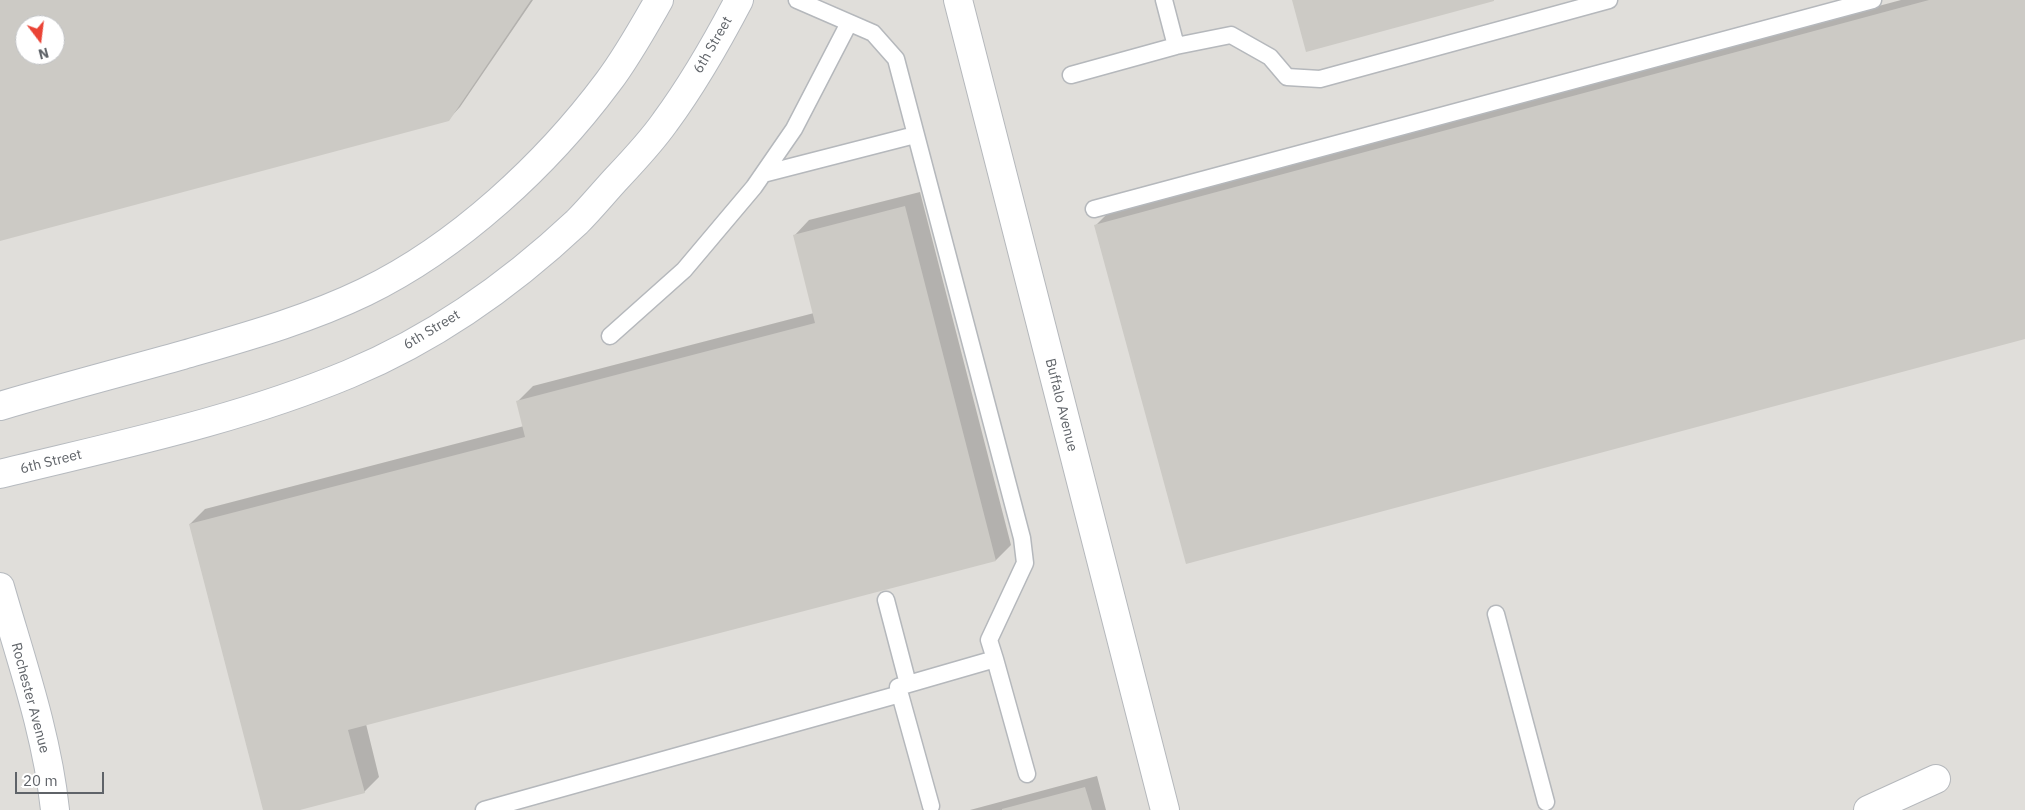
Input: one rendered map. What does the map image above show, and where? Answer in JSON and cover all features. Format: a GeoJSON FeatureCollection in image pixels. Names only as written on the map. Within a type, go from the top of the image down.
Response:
{"type":"FeatureCollection","features":[{"type":"Feature","properties":{"kind":"main road"},"geometry":{"type":"LineString","coordinates":[[0,406],[270,330],[330,308],[367,291],[395,275],[435,250],[474,220],[540,160],[608,82],[643,29],[659,0]]}},
{"type":"Feature","properties":{"kind":"main road","name":"6th Street"},"geometry":{"type":"LineString","coordinates":[[0,474],[193,427],[274,402],[350,373],[408,345],[472,306],[530,263],[578,221],[637,156],[664,123],[688,88],[739,0]]}},
{"type":"Feature","properties":{"kind":"main road","name":"Buffalo Avenue"},"geometry":{"type":"LineString","coordinates":[[958,0],[1165,810]]}},
{"type":"Feature","properties":{"kind":"main road","name":"Rochester Avenue"},"geometry":{"type":"LineString","coordinates":[[0,587],[40,730],[55,810]]}},
{"type":"Feature","properties":{"kind":"main road"},"geometry":{"type":"LineString","coordinates":[[1868,810],[1936,779]]}},
{"type":"Feature","properties":{"kind":"lane"},"geometry":{"type":"LineString","coordinates":[[797,0],[873,33],[896,60],[1022,538],[1025,563],[989,640],[1027,774]]}},
{"type":"Feature","properties":{"kind":"lane"},"geometry":{"type":"LineString","coordinates":[[1164,0],[1176,46]]}},
{"type":"Feature","properties":{"kind":"lane"},"geometry":{"type":"LineString","coordinates":[[1071,75],[1176,46],[1232,35],[1270,57],[1287,77],[1320,79],[1609,0]]}},
{"type":"Feature","properties":{"kind":"lane"},"geometry":{"type":"LineString","coordinates":[[1094,209],[1873,0]]}},
{"type":"Feature","properties":{"kind":"lane"},"geometry":{"type":"LineString","coordinates":[[610,336],[684,270],[754,187],[794,129],[849,23]]}},
{"type":"Feature","properties":{"kind":"lane"},"geometry":{"type":"LineString","coordinates":[[763,174],[915,135]]}},
{"type":"Feature","properties":{"kind":"lane"},"geometry":{"type":"LineString","coordinates":[[886,600],[931,806]]}},
{"type":"Feature","properties":{"kind":"lane"},"geometry":{"type":"LineString","coordinates":[[1496,614],[1546,802]]}},
{"type":"Feature","properties":{"kind":"lane"},"geometry":{"type":"LineString","coordinates":[[484,810],[904,689],[995,660]]}},
{"type":"Feature","properties":{"kind":"shaded area"},"geometry":{"type":"Polygon","coordinates":[[[0,0],[2025,0],[2025,810],[0,810],[0,0]]]}},
{"type":"Feature","properties":{"kind":"building"},"geometry":{"type":"Polygon","coordinates":[[[0,0],[531,0],[449,121],[0,241],[0,0]]]}},
{"type":"Feature","properties":{"kind":"building"},"geometry":{"type":"Polygon","coordinates":[[[1292,0],[1494,0],[1494,1],[1306,52],[1292,0]]]}},
{"type":"Feature","properties":{"kind":"building"},"geometry":{"type":"Polygon","coordinates":[[[1929,0],[2025,0],[2025,339],[1186,564],[1094,225],[1929,0]]]}},
{"type":"Feature","properties":{"kind":"building"},"geometry":{"type":"Polygon","coordinates":[[[905,206],[996,561],[348,730],[365,793],[300,810],[263,810],[189,524],[525,437],[516,401],[815,323],[793,235],[905,206]]]}},
{"type":"Feature","properties":{"kind":"building"},"geometry":{"type":"Polygon","coordinates":[[[1085,787],[1092,810],[1002,810],[1002,809],[1085,787]]]}}]}
